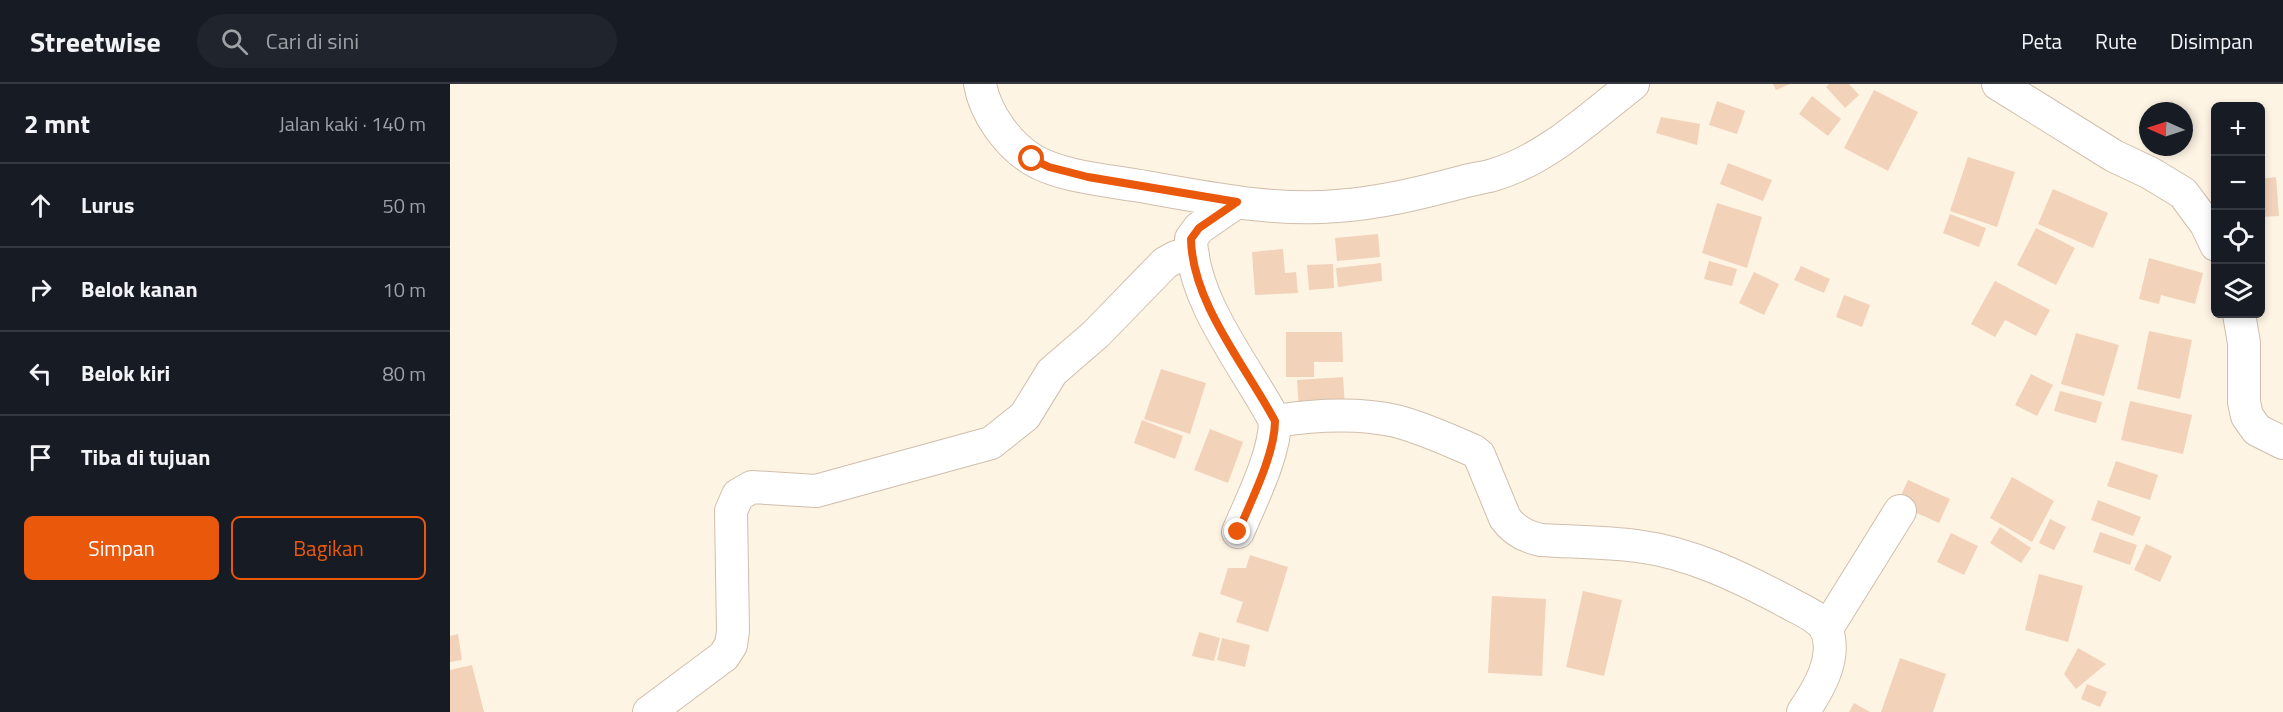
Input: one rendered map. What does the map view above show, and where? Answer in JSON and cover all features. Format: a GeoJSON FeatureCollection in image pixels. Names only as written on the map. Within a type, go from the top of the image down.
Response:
{"type":"FeatureCollection","features":[{"type":"Feature","properties":{"kind":"street"},"geometry":{"type":"LineString","coordinates":[[980,84],[992,119],[1032,159],[1049,167],[1088,177],[1237,202],[1335,207],[1419,194],[1493,175],[1540,155],[1633,84]]}},
{"type":"Feature","properties":{"kind":"street"},"geometry":{"type":"LineString","coordinates":[[1998,84],[2114,156],[2150,173],[2183,193],[2211,234]]}},
{"type":"Feature","properties":{"kind":"street"},"geometry":{"type":"LineString","coordinates":[[1237,202],[1193,234],[1191,239],[1196,271],[1215,319],[1275,421],[1273,437],[1260,479],[1238,532]]}},
{"type":"Feature","properties":{"kind":"street"},"geometry":{"type":"LineString","coordinates":[[650,712],[724,656],[731,645],[734,631],[731,511],[738,495],[752,488],[816,491],[991,443],[1025,416],[1052,372],[1096,334],[1165,263],[1176,257],[1193,255]]}},
{"type":"Feature","properties":{"kind":"street"},"geometry":{"type":"LineString","coordinates":[[2240,318],[2244,343],[2244,402],[2247,416],[2257,430],[2283,443]]}},
{"type":"Feature","properties":{"kind":"street"},"geometry":{"type":"LineString","coordinates":[[1275,421],[1315,416],[1361,416],[1397,422],[1474,451],[1479,455],[1504,518],[1510,526],[1528,537],[1541,540],[1638,546],[1697,561],[1756,585],[1813,617],[1826,630],[1829,641],[1828,659],[1820,686],[1803,712]]}},
{"type":"Feature","properties":{"kind":"street"},"geometry":{"type":"LineString","coordinates":[[1826,630],[1900,510]]}},
{"type":"Feature","properties":{"kind":"building"},"geometry":{"type":"Polygon","coordinates":[[[1773,84],[1790,84],[1776,90],[1773,84]]]}},
{"type":"Feature","properties":{"kind":"building"},"geometry":{"type":"Polygon","coordinates":[[[1829,84],[1849,84],[1859,95],[1845,108],[1826,87],[1829,84]]]}},
{"type":"Feature","properties":{"kind":"building"},"geometry":{"type":"Polygon","coordinates":[[[1874,90],[1918,112],[1888,171],[1844,148],[1874,90]]]}},
{"type":"Feature","properties":{"kind":"building"},"geometry":{"type":"Polygon","coordinates":[[[1812,96],[1841,119],[1828,136],[1799,114],[1812,96]]]}},
{"type":"Feature","properties":{"kind":"building"},"geometry":{"type":"Polygon","coordinates":[[[1717,101],[1745,111],[1737,134],[1709,125],[1717,101]]]}},
{"type":"Feature","properties":{"kind":"building"},"geometry":{"type":"Polygon","coordinates":[[[1661,117],[1700,124],[1697,145],[1656,133],[1661,117]]]}},
{"type":"Feature","properties":{"kind":"building"},"geometry":{"type":"Polygon","coordinates":[[[1968,157],[2015,172],[1997,227],[1950,211],[1968,157]]]}},
{"type":"Feature","properties":{"kind":"building"},"geometry":{"type":"Polygon","coordinates":[[[1728,163],[1772,180],[1763,201],[1720,184],[1728,163]]]}},
{"type":"Feature","properties":{"kind":"building"},"geometry":{"type":"Polygon","coordinates":[[[2276,177],[2279,216],[2265,217],[2265,178],[2276,177]]]}},
{"type":"Feature","properties":{"kind":"building"},"geometry":{"type":"Polygon","coordinates":[[[2053,189],[2108,213],[2093,248],[2038,224],[2053,189]]]}},
{"type":"Feature","properties":{"kind":"building"},"geometry":{"type":"Polygon","coordinates":[[[1717,203],[1762,217],[1747,268],[1702,253],[1717,203]]]}},
{"type":"Feature","properties":{"kind":"building"},"geometry":{"type":"Polygon","coordinates":[[[1950,214],[1986,228],[1979,247],[1943,233],[1950,214]]]}},
{"type":"Feature","properties":{"kind":"building"},"geometry":{"type":"Polygon","coordinates":[[[2036,228],[2075,248],[2056,285],[2017,265],[2036,228]]]}},
{"type":"Feature","properties":{"kind":"building"},"geometry":{"type":"Polygon","coordinates":[[[1378,234],[1380,257],[1337,261],[1335,238],[1378,234]]]}},
{"type":"Feature","properties":{"kind":"building"},"geometry":{"type":"Polygon","coordinates":[[[1283,249],[1285,273],[1296,272],[1298,293],[1255,295],[1252,252],[1283,249]]]}},
{"type":"Feature","properties":{"kind":"building"},"geometry":{"type":"Polygon","coordinates":[[[2149,258],[2203,273],[2195,304],[2161,295],[2159,304],[2139,299],[2149,258]]]}},
{"type":"Feature","properties":{"kind":"building"},"geometry":{"type":"Polygon","coordinates":[[[1709,261],[1737,269],[1732,286],[1704,279],[1709,261]]]}},
{"type":"Feature","properties":{"kind":"building"},"geometry":{"type":"Polygon","coordinates":[[[1381,263],[1382,281],[1338,287],[1336,268],[1381,263]]]}},
{"type":"Feature","properties":{"kind":"building"},"geometry":{"type":"Polygon","coordinates":[[[1333,264],[1334,288],[1309,290],[1307,265],[1333,264]]]}},
{"type":"Feature","properties":{"kind":"building"},"geometry":{"type":"Polygon","coordinates":[[[1801,266],[1830,279],[1824,293],[1794,280],[1801,266]]]}},
{"type":"Feature","properties":{"kind":"building"},"geometry":{"type":"Polygon","coordinates":[[[1754,272],[1779,284],[1764,315],[1739,303],[1754,272]]]}},
{"type":"Feature","properties":{"kind":"building"},"geometry":{"type":"Polygon","coordinates":[[[1995,281],[2050,310],[2036,336],[2005,320],[1995,337],[1971,324],[1995,281]]]}},
{"type":"Feature","properties":{"kind":"building"},"geometry":{"type":"Polygon","coordinates":[[[1844,295],[1870,305],[1862,327],[1836,317],[1844,295]]]}},
{"type":"Feature","properties":{"kind":"building"},"geometry":{"type":"Polygon","coordinates":[[[2149,331],[2192,340],[2180,399],[2137,389],[2149,331]]]}},
{"type":"Feature","properties":{"kind":"building"},"geometry":{"type":"Polygon","coordinates":[[[1286,332],[1342,332],[1343,362],[1314,362],[1314,377],[1286,377],[1286,332]]]}},
{"type":"Feature","properties":{"kind":"building"},"geometry":{"type":"Polygon","coordinates":[[[2076,333],[2119,345],[2104,396],[2061,384],[2076,333]]]}},
{"type":"Feature","properties":{"kind":"building"},"geometry":{"type":"Polygon","coordinates":[[[1161,369],[1206,383],[1190,434],[1144,419],[1161,369]]]}},
{"type":"Feature","properties":{"kind":"building"},"geometry":{"type":"Polygon","coordinates":[[[2031,374],[2053,385],[2037,416],[2015,405],[2031,374]]]}},
{"type":"Feature","properties":{"kind":"building"},"geometry":{"type":"Polygon","coordinates":[[[1343,377],[1345,407],[1299,410],[1297,380],[1343,377]]]}},
{"type":"Feature","properties":{"kind":"building"},"geometry":{"type":"Polygon","coordinates":[[[2060,391],[2102,402],[2096,423],[2054,411],[2060,391]]]}},
{"type":"Feature","properties":{"kind":"building"},"geometry":{"type":"Polygon","coordinates":[[[2130,401],[2192,415],[2183,454],[2121,440],[2130,401]]]}},
{"type":"Feature","properties":{"kind":"building"},"geometry":{"type":"Polygon","coordinates":[[[1142,420],[1183,436],[1175,459],[1134,443],[1142,420]]]}},
{"type":"Feature","properties":{"kind":"building"},"geometry":{"type":"Polygon","coordinates":[[[1210,429],[1243,442],[1228,483],[1194,470],[1210,429]]]}},
{"type":"Feature","properties":{"kind":"building"},"geometry":{"type":"Polygon","coordinates":[[[2116,461],[2158,475],[2150,500],[2107,486],[2116,461]]]}},
{"type":"Feature","properties":{"kind":"building"},"geometry":{"type":"Polygon","coordinates":[[[2012,477],[2054,501],[2032,542],[1990,518],[2012,477]]]}},
{"type":"Feature","properties":{"kind":"building"},"geometry":{"type":"Polygon","coordinates":[[[1908,480],[1950,499],[1939,523],[1897,504],[1908,480]]]}},
{"type":"Feature","properties":{"kind":"building"},"geometry":{"type":"Polygon","coordinates":[[[2098,500],[2141,517],[2133,536],[2091,520],[2098,500]]]}},
{"type":"Feature","properties":{"kind":"building"},"geometry":{"type":"Polygon","coordinates":[[[2050,519],[2066,527],[2054,550],[2039,543],[2050,519]]]}},
{"type":"Feature","properties":{"kind":"building"},"geometry":{"type":"Polygon","coordinates":[[[2000,527],[2031,548],[2021,563],[1990,543],[2000,527]]]}},
{"type":"Feature","properties":{"kind":"building"},"geometry":{"type":"Polygon","coordinates":[[[2100,532],[2137,545],[2130,565],[2093,552],[2100,532]]]}},
{"type":"Feature","properties":{"kind":"building"},"geometry":{"type":"Polygon","coordinates":[[[1951,533],[1978,546],[1964,575],[1937,562],[1951,533]]]}},
{"type":"Feature","properties":{"kind":"building"},"geometry":{"type":"Polygon","coordinates":[[[2146,544],[2172,556],[2160,582],[2134,570],[2146,544]]]}},
{"type":"Feature","properties":{"kind":"building"},"geometry":{"type":"Polygon","coordinates":[[[1250,555],[1288,567],[1268,632],[1236,622],[1243,602],[1220,594],[1228,568],[1246,568],[1250,555]]]}},
{"type":"Feature","properties":{"kind":"building"},"geometry":{"type":"Polygon","coordinates":[[[2039,574],[2083,586],[2068,642],[2025,630],[2039,574]]]}},
{"type":"Feature","properties":{"kind":"building"},"geometry":{"type":"Polygon","coordinates":[[[1583,591],[1622,600],[1604,676],[1566,667],[1583,591]]]}},
{"type":"Feature","properties":{"kind":"building"},"geometry":{"type":"Polygon","coordinates":[[[1492,596],[1546,599],[1542,676],[1488,673],[1492,596]]]}},
{"type":"Feature","properties":{"kind":"building"},"geometry":{"type":"Polygon","coordinates":[[[1199,632],[1220,638],[1214,661],[1192,656],[1199,632]]]}},
{"type":"Feature","properties":{"kind":"building"},"geometry":{"type":"Polygon","coordinates":[[[458,634],[462,660],[450,662],[450,636],[458,634]]]}},
{"type":"Feature","properties":{"kind":"building"},"geometry":{"type":"Polygon","coordinates":[[[1222,638],[1250,645],[1245,667],[1217,660],[1222,638]]]}},
{"type":"Feature","properties":{"kind":"building"},"geometry":{"type":"Polygon","coordinates":[[[2078,648],[2106,664],[2076,689],[2064,674],[2078,648]]]}},
{"type":"Feature","properties":{"kind":"building"},"geometry":{"type":"Polygon","coordinates":[[[1900,658],[1946,674],[1933,712],[1881,712],[1900,658]]]}},
{"type":"Feature","properties":{"kind":"building"},"geometry":{"type":"Polygon","coordinates":[[[472,665],[484,712],[450,712],[450,670],[472,665]]]}},
{"type":"Feature","properties":{"kind":"building"},"geometry":{"type":"Polygon","coordinates":[[[2087,684],[2107,692],[2100,707],[2081,699],[2087,684]]]}},
{"type":"Feature","properties":{"kind":"building"},"geometry":{"type":"Polygon","coordinates":[[[1854,703],[1870,712],[1849,712],[1854,703]]]}},
{"type":"Feature","properties":{"kind":"route"},"geometry":{"type":"LineString","coordinates":[[1032,159],[1049,167],[1088,177],[1237,202],[1199,228],[1193,234],[1191,245],[1196,271],[1215,319],[1275,421],[1275,430],[1260,479],[1238,532]]}}]}
